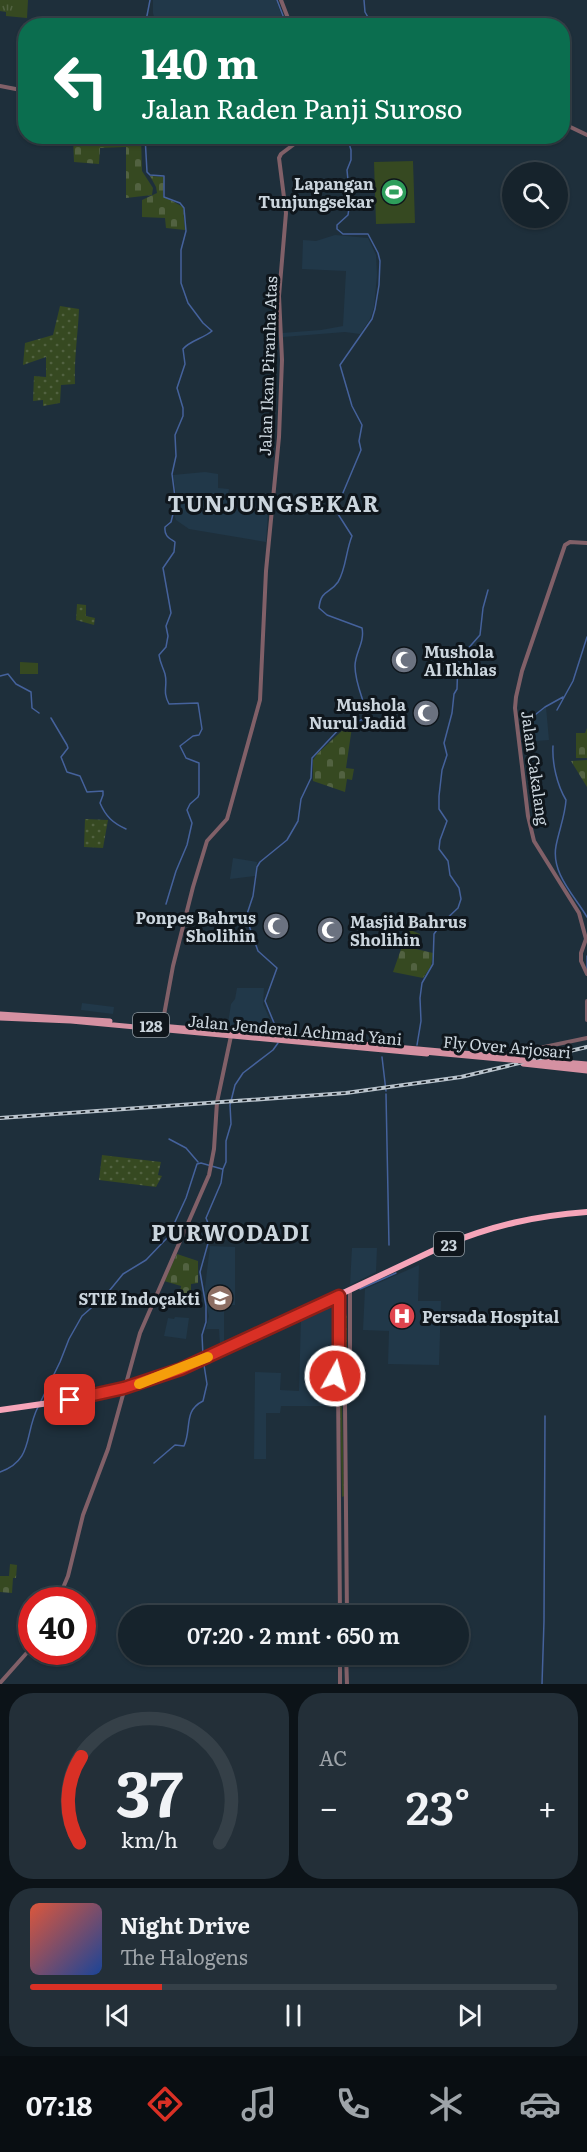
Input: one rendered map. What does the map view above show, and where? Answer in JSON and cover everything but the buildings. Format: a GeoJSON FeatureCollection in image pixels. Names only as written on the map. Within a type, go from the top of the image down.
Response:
{"type":"FeatureCollection","features":[{"type":"Feature","properties":{"kind":"highway","name":"23"},"geometry":{"type":"LineString","coordinates":[[0,1410],[70,1400],[124,1388],[203,1359],[445,1245],[476,1233],[526,1219],[587,1212]]}},
{"type":"Feature","properties":{"kind":"main road","name":"Jalan Jenderal Achmad Yani"},"geometry":{"type":"LineString","coordinates":[[0,1016],[162,1026],[381,1050],[586,1067]]}},
{"type":"Feature","properties":{"kind":"main road","name":"Jalan Jenderal Achmad Yani"},"geometry":{"type":"LineString","coordinates":[[26,1017],[231,1036],[399,1047],[486,1057],[505,1055],[520,1060]]}},
{"type":"Feature","properties":{"kind":"main road","name":"Fly Over Arjosari"},"geometry":{"type":"LineString","coordinates":[[399,1047],[424,1053]]}},
{"type":"Feature","properties":{"kind":"main road","name":"Fly Over Arjosari"},"geometry":{"type":"LineString","coordinates":[[381,1050],[586,1067]]}},
{"type":"Feature","properties":{"kind":"street"},"geometry":{"type":"LineString","coordinates":[[281,0],[288,18]]}},
{"type":"Feature","properties":{"kind":"street"},"geometry":{"type":"LineString","coordinates":[[0,86],[18,89]]}},
{"type":"Feature","properties":{"kind":"street"},"geometry":{"type":"LineString","coordinates":[[570,127],[587,135]]}},
{"type":"Feature","properties":{"kind":"street","name":"Jalan Ikan Piranha Atas"},"geometry":{"type":"LineString","coordinates":[[162,1026],[173,966],[192,887],[208,839],[227,819],[260,700],[266,571],[279,436],[282,371],[279,296],[286,213],[279,158],[294,144]]}},
{"type":"Feature","properties":{"kind":"street","name":"Jalan Cakalang"},"geometry":{"type":"LineString","coordinates":[[587,543],[570,542],[565,545],[522,671],[515,702],[528,816],[534,841],[579,913],[586,939],[581,961],[587,974]]}},
{"type":"Feature","properties":{"kind":"street"},"geometry":{"type":"LineString","coordinates":[[587,1000],[587,1020]]}},
{"type":"Feature","properties":{"kind":"street"},"geometry":{"type":"LineString","coordinates":[[63,1587],[75,1543],[108,1449],[140,1333],[210,1170],[217,1102],[231,1036]]}},
{"type":"Feature","properties":{"kind":"street"},"geometry":{"type":"LineString","coordinates":[[505,1055],[587,1038]]}},
{"type":"Feature","properties":{"kind":"street"},"geometry":{"type":"LineString","coordinates":[[346,1605],[345,1404],[352,1375],[350,1370],[350,1291]]}},
{"type":"Feature","properties":{"kind":"street"},"geometry":{"type":"LineString","coordinates":[[339,1296],[339,1369],[335,1376],[338,1382],[340,1605]]}},
{"type":"Feature","properties":{"kind":"street"},"geometry":{"type":"LineString","coordinates":[[339,1315],[344,1311],[350,1316]]}},
{"type":"Feature","properties":{"kind":"street"},"geometry":{"type":"LineString","coordinates":[[339,1369],[346,1367],[350,1370]]}},
{"type":"Feature","properties":{"kind":"street"},"geometry":{"type":"LineString","coordinates":[[338,1382],[345,1384],[351,1380]]}},
{"type":"Feature","properties":{"kind":"street"},"geometry":{"type":"LineString","coordinates":[[339,1502],[346,1502]]}},
{"type":"Feature","properties":{"kind":"street"},"geometry":{"type":"LineString","coordinates":[[0,1683],[18,1663]]}},
{"type":"Feature","properties":{"kind":"street"},"geometry":{"type":"LineString","coordinates":[[340,1665],[340,1684]]}},
{"type":"Feature","properties":{"kind":"street"},"geometry":{"type":"LineString","coordinates":[[346,1665],[347,1684]]}},
{"type":"Feature","properties":{"kind":"shaded area"},"geometry":{"type":"Polygon","coordinates":[[[153,0],[276,0],[282,18],[154,18],[153,0]]]}},
{"type":"Feature","properties":{"kind":"shaded area"},"geometry":{"type":"Polygon","coordinates":[[[335,235],[368,238],[376,255],[374,307],[370,319],[360,334],[345,332],[283,337],[282,333],[343,326],[346,271],[302,269],[303,240],[316,241],[335,235]]]}},
{"type":"Feature","properties":{"kind":"shaded area"},"geometry":{"type":"Polygon","coordinates":[[[205,472],[218,474],[218,488],[229,489],[228,494],[269,498],[266,542],[189,529],[176,520],[174,514],[177,499],[173,475],[205,472]]]}},
{"type":"Feature","properties":{"kind":"shaded area"},"geometry":{"type":"Polygon","coordinates":[[[546,707],[549,740],[522,742],[520,728],[546,707]]]}},
{"type":"Feature","properties":{"kind":"shaded area"},"geometry":{"type":"Polygon","coordinates":[[[233,858],[257,862],[255,876],[230,879],[233,858]]]}},
{"type":"Feature","properties":{"kind":"shaded area"},"geometry":{"type":"Polygon","coordinates":[[[237,988],[264,988],[263,1004],[276,1033],[227,1030],[231,1004],[235,999],[237,988]]]}},
{"type":"Feature","properties":{"kind":"shaded area"},"geometry":{"type":"Polygon","coordinates":[[[82,1003],[114,1007],[113,1014],[81,1010],[82,1003]]]}},
{"type":"Feature","properties":{"kind":"shaded area","name":"STIE Indoçakti"},"geometry":{"type":"Polygon","coordinates":[[[210,1246],[235,1247],[235,1305],[224,1305],[224,1344],[220,1346],[219,1329],[206,1329],[209,1316],[204,1296],[210,1246]]]}},
{"type":"Feature","properties":{"kind":"shaded area"},"geometry":{"type":"Polygon","coordinates":[[[352,1248],[377,1248],[376,1272],[350,1285],[352,1248]]]}},
{"type":"Feature","properties":{"kind":"shaded area","name":"Persada Hospital"},"geometry":{"type":"Polygon","coordinates":[[[419,1265],[418,1301],[441,1301],[439,1365],[388,1364],[389,1331],[363,1330],[365,1289],[419,1265]]]}},
{"type":"Feature","properties":{"kind":"shaded area"},"geometry":{"type":"Polygon","coordinates":[[[328,1306],[334,1308],[336,1314],[334,1406],[281,1406],[280,1413],[266,1413],[266,1459],[254,1459],[255,1372],[281,1373],[280,1390],[299,1391],[301,1318],[328,1306]]]}},
{"type":"Feature","properties":{"kind":"shaded area"},"geometry":{"type":"Polygon","coordinates":[[[175,1317],[189,1318],[186,1339],[164,1336],[168,1318],[174,1319],[175,1317]]]}},
{"type":"Feature","properties":{"kind":"green space"},"geometry":{"type":"Polygon","coordinates":[[[0,0],[28,0],[27,18],[6,16],[6,12],[0,11],[0,0]]]}},
{"type":"Feature","properties":{"kind":"green space"},"geometry":{"type":"Polygon","coordinates":[[[73,144],[141,144],[142,171],[153,188],[152,195],[126,198],[126,147],[100,148],[99,164],[74,162],[73,144]]]}},
{"type":"Feature","properties":{"kind":"green space","name":"Lapangan Tunjungsekar"},"geometry":{"type":"Polygon","coordinates":[[[413,161],[415,223],[376,224],[374,162],[413,161]]]}},
{"type":"Feature","properties":{"kind":"green space"},"geometry":{"type":"Polygon","coordinates":[[[150,176],[164,177],[163,196],[183,207],[185,230],[166,228],[165,218],[142,217],[142,200],[157,193],[150,176]]]}},
{"type":"Feature","properties":{"kind":"green space"},"geometry":{"type":"Polygon","coordinates":[[[60,306],[79,309],[75,384],[61,385],[60,403],[43,406],[43,400],[33,401],[34,376],[46,377],[46,357],[23,365],[25,343],[53,335],[60,306]]]}},
{"type":"Feature","properties":{"kind":"green space"},"geometry":{"type":"Polygon","coordinates":[[[77,604],[86,605],[86,616],[95,618],[94,625],[76,620],[77,604]]]}},
{"type":"Feature","properties":{"kind":"green space"},"geometry":{"type":"Polygon","coordinates":[[[20,662],[38,663],[38,674],[20,674],[20,662]]]}},
{"type":"Feature","properties":{"kind":"green space"},"geometry":{"type":"Polygon","coordinates":[[[347,726],[352,727],[346,768],[354,769],[352,780],[347,779],[345,792],[313,781],[313,760],[347,726]]]}},
{"type":"Feature","properties":{"kind":"green space"},"geometry":{"type":"Polygon","coordinates":[[[587,728],[587,758],[576,758],[576,733],[585,733],[587,728]]]}},
{"type":"Feature","properties":{"kind":"green space"},"geometry":{"type":"Polygon","coordinates":[[[587,760],[587,787],[571,761],[587,760]]]}},
{"type":"Feature","properties":{"kind":"green space"},"geometry":{"type":"Polygon","coordinates":[[[85,819],[108,820],[103,848],[84,847],[85,819]]]}},
{"type":"Feature","properties":{"kind":"green space"},"geometry":{"type":"Polygon","coordinates":[[[408,929],[420,934],[416,949],[433,953],[431,966],[423,978],[393,972],[408,929]]]}},
{"type":"Feature","properties":{"kind":"green space"},"geometry":{"type":"Polygon","coordinates":[[[102,1155],[161,1162],[158,1175],[162,1176],[156,1187],[99,1180],[102,1155]]]}},
{"type":"Feature","properties":{"kind":"green space"},"geometry":{"type":"Polygon","coordinates":[[[177,1254],[198,1261],[198,1283],[191,1284],[191,1298],[179,1297],[181,1286],[164,1281],[177,1254]]]}},
{"type":"Feature","properties":{"kind":"green space"},"geometry":{"type":"Polygon","coordinates":[[[345,1312],[347,1316],[347,1356],[344,1359],[342,1357],[341,1315],[345,1312]]]}},
{"type":"Feature","properties":{"kind":"green space"},"geometry":{"type":"Polygon","coordinates":[[[342,1405],[344,1496],[342,1497],[340,1407],[342,1405]]]}},
{"type":"Feature","properties":{"kind":"green space"},"geometry":{"type":"Polygon","coordinates":[[[10,1564],[17,1565],[12,1593],[0,1592],[0,1576],[9,1576],[10,1564]]]}},
{"type":"Feature","properties":{"kind":"waterway"},"geometry":{"type":"LineString","coordinates":[[147,18],[150,0]]}},
{"type":"Feature","properties":{"kind":"waterway"},"geometry":{"type":"LineString","coordinates":[[277,0],[284,18]]}},
{"type":"Feature","properties":{"kind":"waterway"},"geometry":{"type":"LineString","coordinates":[[364,0],[365,12],[368,18]]}},
{"type":"Feature","properties":{"kind":"waterway"},"geometry":{"type":"LineString","coordinates":[[145,144],[147,172],[150,175],[164,176],[164,197],[180,203],[184,208],[186,231],[181,250],[181,283],[188,303],[212,331],[183,349],[185,364],[177,388],[183,416],[175,435],[176,456],[172,474],[175,506],[171,522],[165,527],[166,535],[175,542],[174,552],[163,568],[171,613],[166,626],[168,636],[166,647],[159,655],[166,678],[166,696],[169,704],[198,703],[202,729],[199,735],[193,736],[180,746],[186,758],[199,763],[199,794],[187,810],[192,823],[187,845],[166,904]]}},
{"type":"Feature","properties":{"kind":"waterway"},"geometry":{"type":"LineString","coordinates":[[279,1035],[265,1001],[277,968],[258,951],[246,917],[253,896],[257,867],[287,840],[298,821],[301,799],[311,778],[312,758],[341,727],[364,719],[367,714],[355,672],[362,628],[327,615],[319,608],[324,595],[335,586],[341,577],[352,536],[338,514],[337,507],[361,450],[359,441],[362,425],[352,406],[340,365],[372,319],[379,285],[380,261],[368,234],[343,234],[337,229],[337,225],[348,215],[350,201],[347,170],[351,160],[349,144]]}},
{"type":"Feature","properties":{"kind":"waterway"},"geometry":{"type":"LineString","coordinates":[[417,1045],[421,1021],[422,983],[433,964],[434,934],[458,908],[461,899],[459,888],[450,875],[448,861],[439,849],[447,821],[439,809],[439,796],[442,770],[447,755],[444,743],[457,689],[458,660],[480,635],[488,590]]}},
{"type":"Feature","properties":{"kind":"waterway"},"geometry":{"type":"LineString","coordinates":[[557,710],[573,681],[587,637]]}},
{"type":"Feature","properties":{"kind":"waterway"},"geometry":{"type":"LineString","coordinates":[[0,676],[8,674],[16,684],[31,692],[32,708],[39,713]]}},
{"type":"Feature","properties":{"kind":"waterway"},"geometry":{"type":"LineString","coordinates":[[521,726],[545,707],[563,697]]}},
{"type":"Feature","properties":{"kind":"waterway"},"geometry":{"type":"LineString","coordinates":[[51,718],[68,748],[61,757],[67,772],[80,776],[87,792],[103,791],[100,803],[107,816],[126,829]]}},
{"type":"Feature","properties":{"kind":"waterway"},"geometry":{"type":"LineString","coordinates":[[553,746],[556,774],[566,800],[555,856],[560,875],[587,917]]}},
{"type":"Feature","properties":{"kind":"waterway"},"geometry":{"type":"LineString","coordinates":[[587,956],[587,970]]}},
{"type":"Feature","properties":{"kind":"waterway"},"geometry":{"type":"LineString","coordinates":[[203,1356],[202,1335],[206,1322],[206,1306],[200,1272],[210,1236],[206,1218],[221,1183],[226,1162],[226,1141],[231,1124],[230,1105],[235,1085],[243,1073],[273,1050],[278,1043]]}},
{"type":"Feature","properties":{"kind":"waterway"},"geometry":{"type":"LineString","coordinates":[[382,1057],[386,1091]]}},
{"type":"Feature","properties":{"kind":"waterway"},"geometry":{"type":"LineString","coordinates":[[386,1094],[389,1245]]}},
{"type":"Feature","properties":{"kind":"waterway"},"geometry":{"type":"LineString","coordinates":[[169,1139],[186,1148],[198,1162]]}},
{"type":"Feature","properties":{"kind":"waterway"},"geometry":{"type":"LineString","coordinates":[[40,1403],[82,1316],[105,1296],[123,1274],[146,1260],[168,1237],[186,1198],[197,1164],[222,1169]]}},
{"type":"Feature","properties":{"kind":"waterway"},"geometry":{"type":"LineString","coordinates":[[360,1289],[396,1273]]}},
{"type":"Feature","properties":{"kind":"waterway"},"geometry":{"type":"LineString","coordinates":[[305,1315],[327,1305]]}},
{"type":"Feature","properties":{"kind":"waterway"},"geometry":{"type":"LineString","coordinates":[[154,1463],[175,1445],[184,1446],[190,1415],[203,1401],[207,1384],[204,1365]]}},
{"type":"Feature","properties":{"kind":"waterway"},"geometry":{"type":"LineString","coordinates":[[0,1472],[11,1467],[23,1453],[38,1407]]}},
{"type":"Feature","properties":{"kind":"waterway"},"geometry":{"type":"LineString","coordinates":[[542,1684],[545,1416]]}},
{"type":"Feature","properties":{"kind":"railway"},"geometry":{"type":"LineString","coordinates":[[0,1118],[346,1093],[461,1077],[587,1047]]}},
{"type":"Feature","properties":{"kind":"slow traffic"},"geometry":{"type":"LineString","coordinates":[[139,1384],[208,1357]]}},
{"type":"Feature","properties":{"kind":"place","name":"Lapangan Tunjungsekar"},"geometry":{"type":"Point","coordinates":[394,192]}},
{"type":"Feature","properties":{"kind":"place","name":"Mushola Al Ikhlas"},"geometry":{"type":"Point","coordinates":[404,660]}},
{"type":"Feature","properties":{"kind":"place","name":"Mushola Nurul Jadid"},"geometry":{"type":"Point","coordinates":[426,713]}},
{"type":"Feature","properties":{"kind":"place","name":"Ponpes Bahrus Sholihin"},"geometry":{"type":"Point","coordinates":[276,926]}},
{"type":"Feature","properties":{"kind":"place","name":"Masjid Bahrus Sholihin"},"geometry":{"type":"Point","coordinates":[330,930]}},
{"type":"Feature","properties":{"kind":"place","name":"STIE Indoçakti"},"geometry":{"type":"Point","coordinates":[220,1298]}},
{"type":"Feature","properties":{"kind":"place","name":"Persada Hospital"},"geometry":{"type":"Point","coordinates":[402,1316]}},
{"type":"Feature","properties":{"kind":"district","name":"TUNJUNGSEKAR"},"geometry":{"type":"Point","coordinates":[274,502]}},
{"type":"Feature","properties":{"kind":"district","name":"PURWODADI"},"geometry":{"type":"Point","coordinates":[231,1231]}},
{"type":"Feature","properties":{"kind":"route"},"geometry":{"type":"LineString","coordinates":[[70,1400],[139,1384],[181,1369],[339,1296],[339,1369],[335,1376]]}}]}
